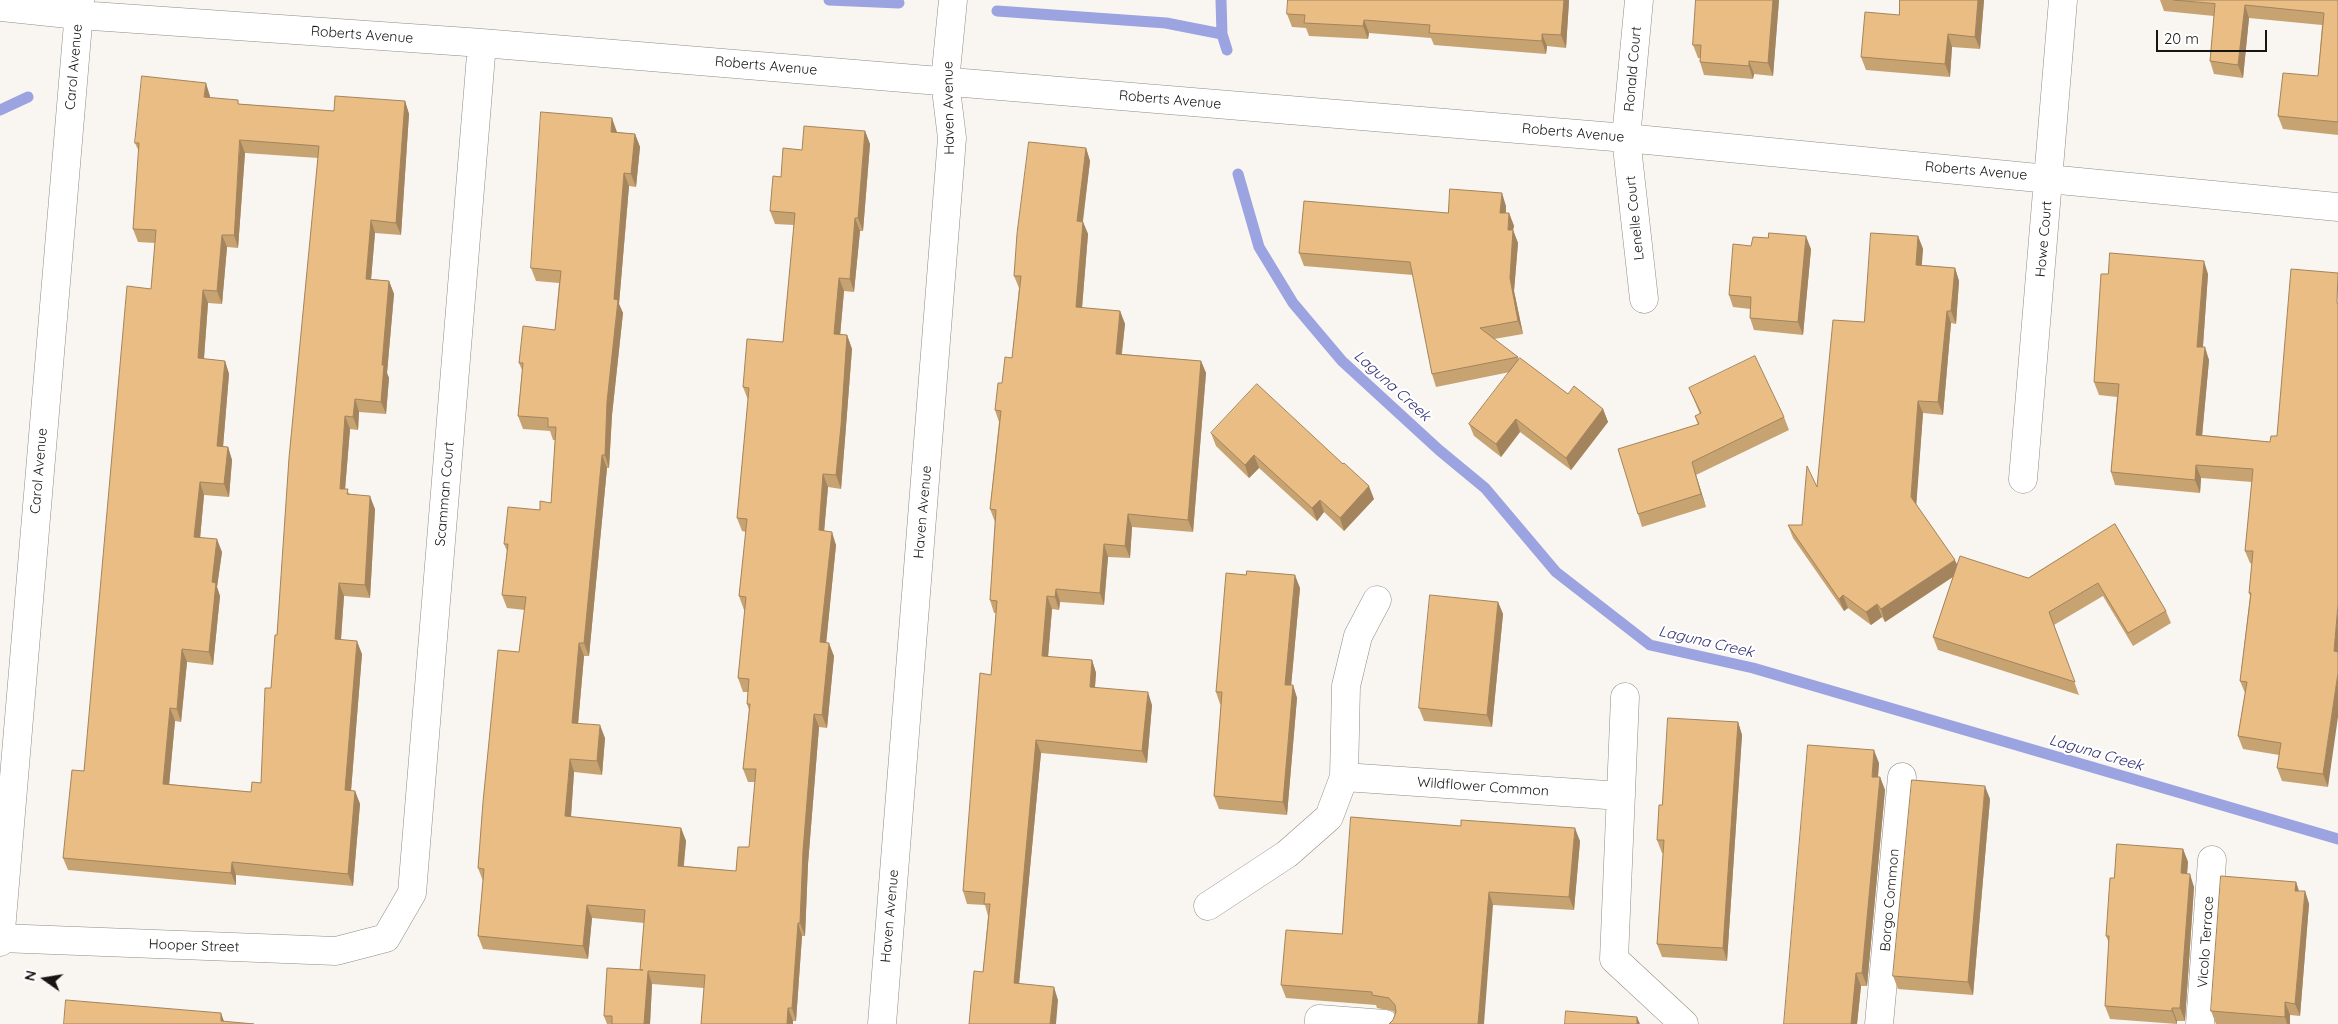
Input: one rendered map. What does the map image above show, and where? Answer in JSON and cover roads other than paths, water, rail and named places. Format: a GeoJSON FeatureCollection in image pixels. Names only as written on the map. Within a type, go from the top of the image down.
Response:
{"type":"FeatureCollection","features":[{"type":"Feature","properties":{"kind":"street","name":"Haven Avenue"},"geometry":{"type":"LineString","coordinates":[[882,1024],[952,138],[946,81],[953,0]]}},
{"type":"Feature","properties":{"kind":"street","name":"Ronald Court"},"geometry":{"type":"LineString","coordinates":[[1626,138],[1639,0]]}},
{"type":"Feature","properties":{"kind":"street","name":"Howe Court"},"geometry":{"type":"LineString","coordinates":[[2023,479],[2063,0]]}},
{"type":"Feature","properties":{"kind":"street","name":"Roberts Avenue"},"geometry":{"type":"LineString","coordinates":[[0,7],[79,8],[1626,138],[2338,207]]}},
{"type":"Feature","properties":{"kind":"street","name":"Carol Avenue"},"geometry":{"type":"LineString","coordinates":[[0,942],[2,892],[79,8]]}},
{"type":"Feature","properties":{"kind":"street","name":"Scamman Court"},"geometry":{"type":"LineString","coordinates":[[386,938],[412,892],[482,43]]}},
{"type":"Feature","properties":{"kind":"street","name":"Lenelle Court"},"geometry":{"type":"LineString","coordinates":[[1626,138],[1644,299]]}},
{"type":"Feature","properties":{"kind":"street"},"geometry":{"type":"LineString","coordinates":[[1208,906],[1287,854],[1329,816],[1344,777],[1346,686],[1358,636],[1377,600]]}},
{"type":"Feature","properties":{"kind":"street"},"geometry":{"type":"LineString","coordinates":[[1625,697],[1614,959],[1684,1024]]}},
{"type":"Feature","properties":{"kind":"street","name":"Wildflower Common"},"geometry":{"type":"LineString","coordinates":[[1344,777],[1621,796]]}},
{"type":"Feature","properties":{"kind":"street","name":"Borgo Common"},"geometry":{"type":"LineString","coordinates":[[1879,1024],[1902,777]]}},
{"type":"Feature","properties":{"kind":"street","name":"Vicolo Terrace"},"geometry":{"type":"LineString","coordinates":[[2200,1024],[2212,860]]}},
{"type":"Feature","properties":{"kind":"street","name":"Hooper Street"},"geometry":{"type":"LineString","coordinates":[[0,938],[336,952],[386,938]]}},
{"type":"Feature","properties":{"kind":"street"},"geometry":{"type":"LineString","coordinates":[[1319,1024],[1319,1019],[1385,1024]]}},
{"type":"Feature","properties":{"kind":"waterway","name":"Laguna Creek"},"geometry":{"type":"LineString","coordinates":[[829,0],[899,3]]}},
{"type":"Feature","properties":{"kind":"waterway"},"geometry":{"type":"LineString","coordinates":[[1221,0],[1222,34],[1227,50]]}},
{"type":"Feature","properties":{"kind":"waterway","name":"Laguna Creek"},"geometry":{"type":"LineString","coordinates":[[997,11],[1166,23],[1222,34]]}},
{"type":"Feature","properties":{"kind":"waterway","name":"Laguna Creek"},"geometry":{"type":"LineString","coordinates":[[0,110],[28,97]]}},
{"type":"Feature","properties":{"kind":"waterway","name":"Laguna Creek"},"geometry":{"type":"LineString","coordinates":[[1238,174],[1259,247],[1293,303],[1342,361],[1439,450],[1485,488],[1556,572],[1650,645],[1753,668],[2338,839]]}}]}
